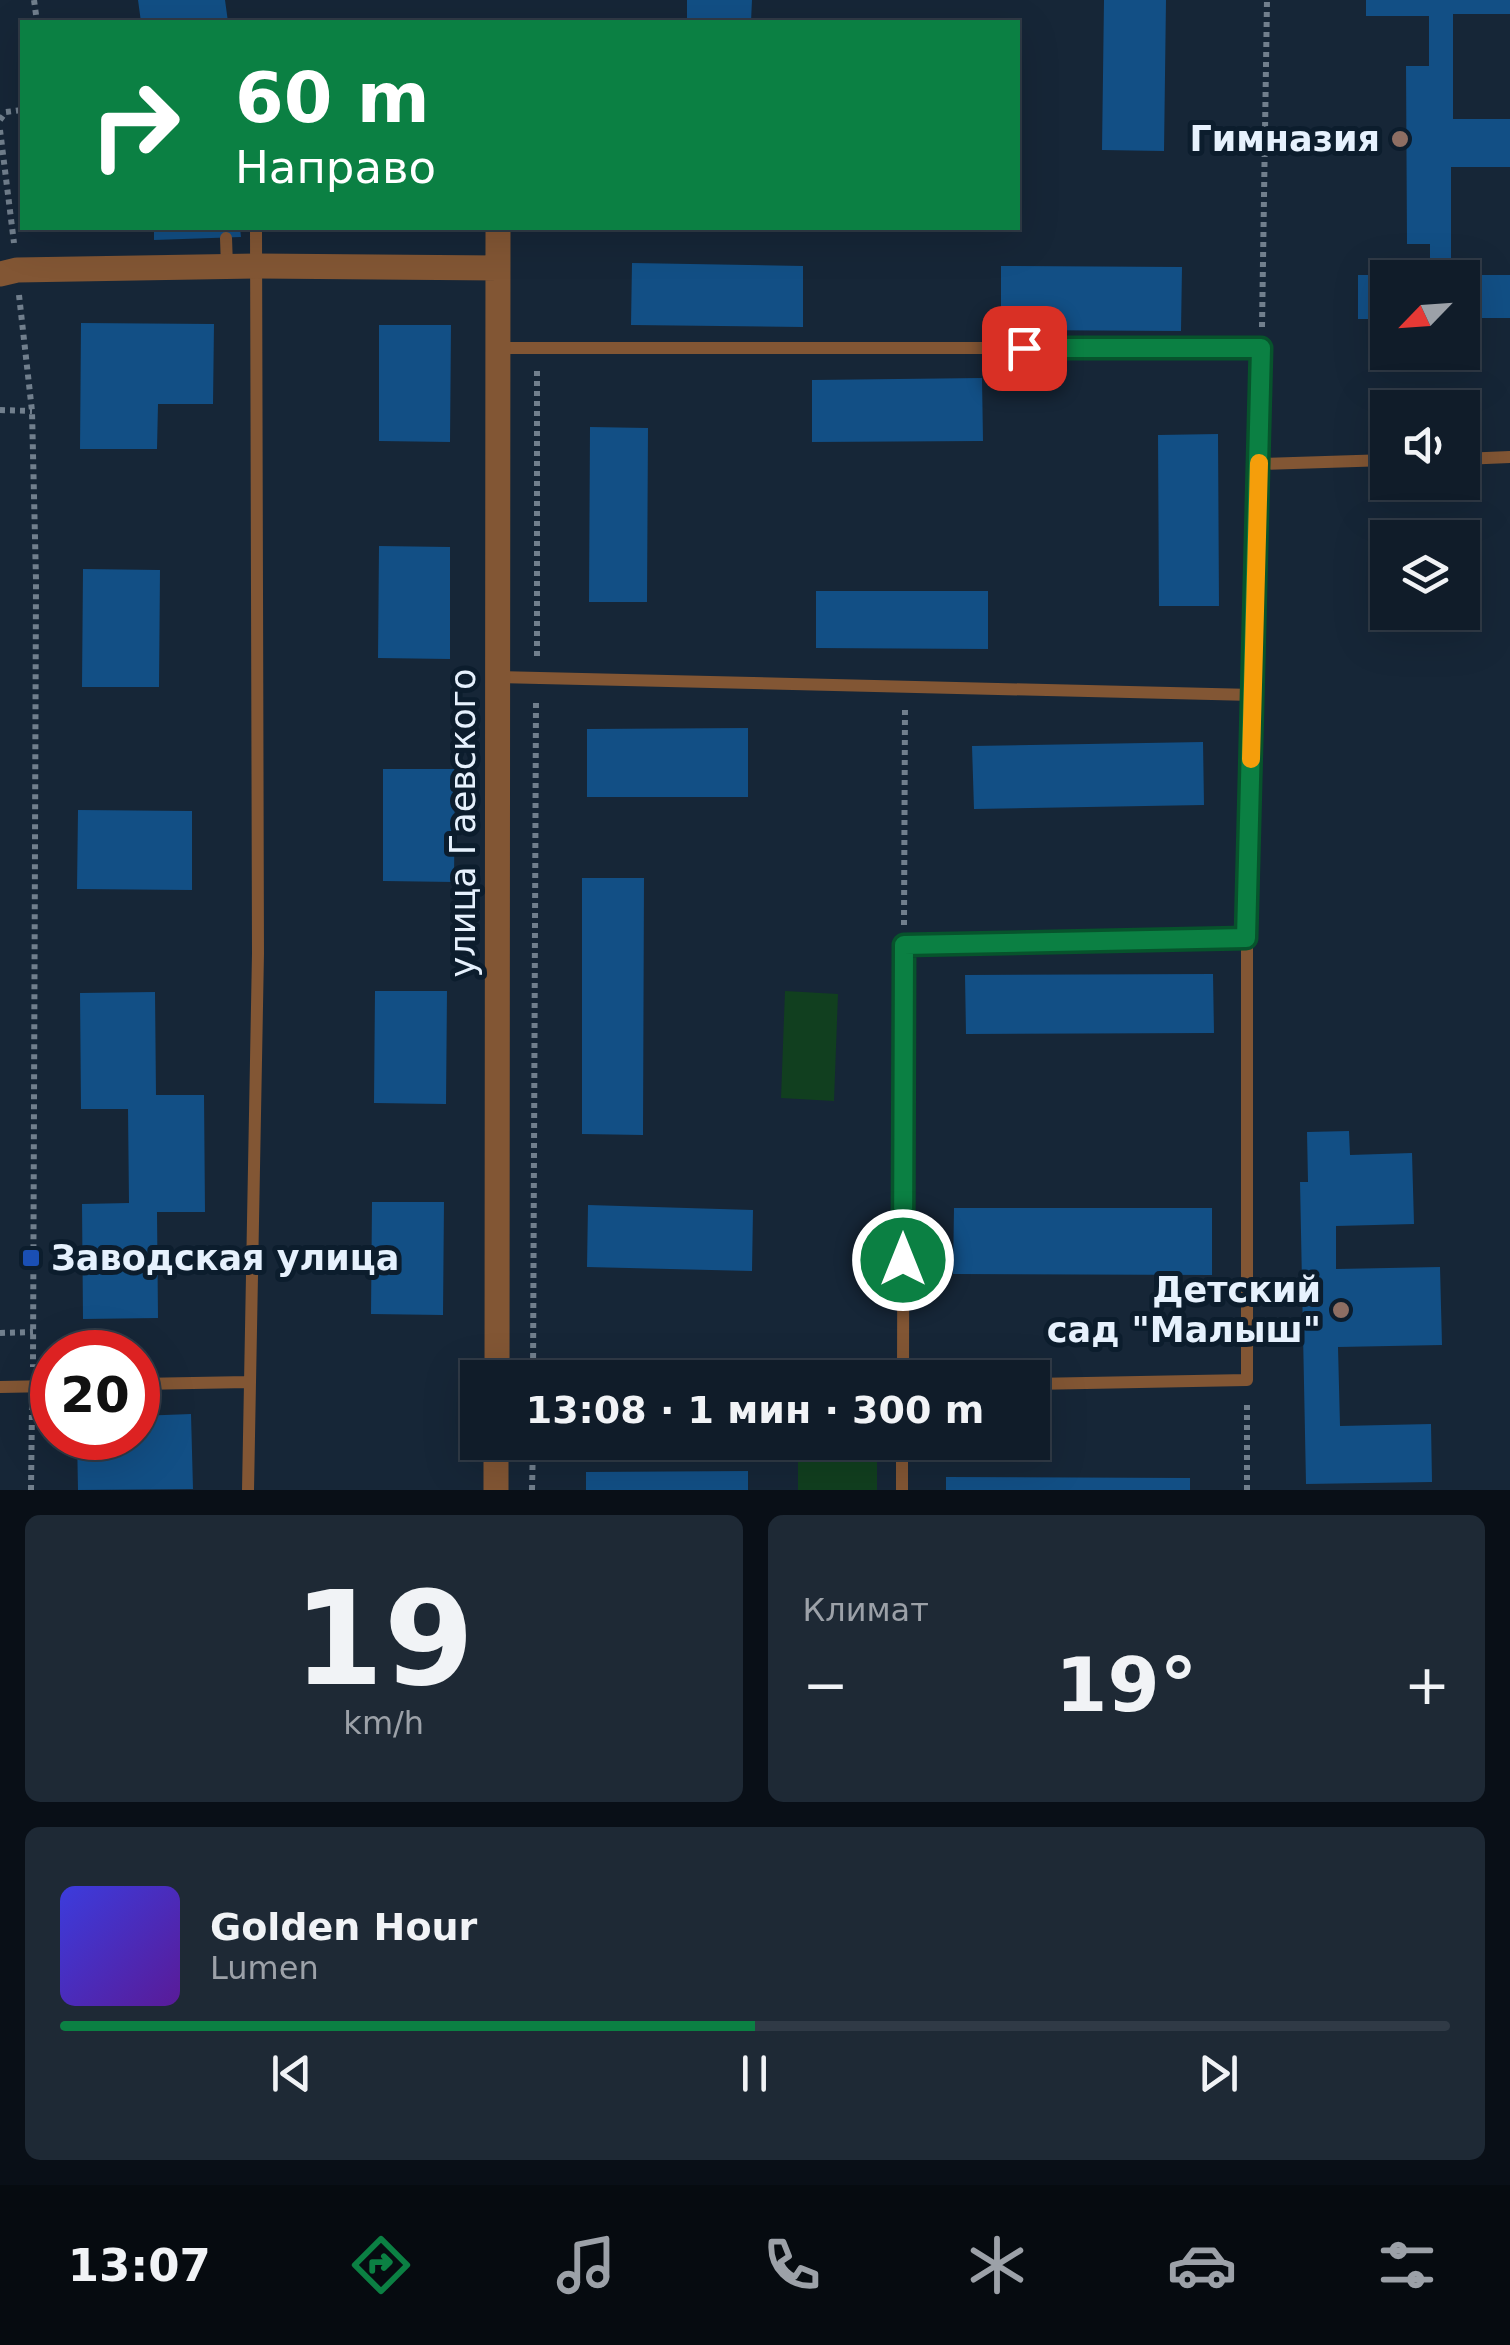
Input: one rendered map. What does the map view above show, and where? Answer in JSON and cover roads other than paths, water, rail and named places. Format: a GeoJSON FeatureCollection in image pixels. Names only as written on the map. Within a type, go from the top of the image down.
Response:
{"type":"FeatureCollection","features":[{"type":"Feature","properties":{"kind":"street","name":"улица Гаевского"},"geometry":{"type":"LineString","coordinates":[[496,1360],[498,230]]}},
{"type":"Feature","properties":{"kind":"street"},"geometry":{"type":"LineString","coordinates":[[8,272],[227,266],[498,268]]}},
{"type":"Feature","properties":{"kind":"street"},"geometry":{"type":"LineString","coordinates":[[496,1460],[496,1490]]}},
{"type":"Feature","properties":{"kind":"lane"},"geometry":{"type":"LineString","coordinates":[[248,1490],[258,953],[256,230]]}},
{"type":"Feature","properties":{"kind":"lane"},"geometry":{"type":"LineString","coordinates":[[226,238],[227,266]]}},
{"type":"Feature","properties":{"kind":"lane"},"geometry":{"type":"LineString","coordinates":[[498,348],[1261,348],[1246,938],[1248,1380],[1050,1384]]}},
{"type":"Feature","properties":{"kind":"lane"},"geometry":{"type":"LineString","coordinates":[[1480,458],[1510,458]]}},
{"type":"Feature","properties":{"kind":"lane"},"geometry":{"type":"LineString","coordinates":[[1259,464],[1370,461]]}},
{"type":"Feature","properties":{"kind":"lane"},"geometry":{"type":"LineString","coordinates":[[498,677],[1253,695]]}},
{"type":"Feature","properties":{"kind":"lane"},"geometry":{"type":"LineString","coordinates":[[903,1360],[904,945],[1246,938]]}},
{"type":"Feature","properties":{"kind":"lane"},"geometry":{"type":"LineString","coordinates":[[160,1384],[248,1382]]}},
{"type":"Feature","properties":{"kind":"lane"},"geometry":{"type":"LineString","coordinates":[[0,1387],[30,1386]]}},
{"type":"Feature","properties":{"kind":"lane"},"geometry":{"type":"LineString","coordinates":[[902,1460],[902,1490]]}},
{"type":"Feature","properties":{"kind":"place","name":"Гимназия"},"geometry":{"type":"Point","coordinates":[1400,139]}},
{"type":"Feature","properties":{"kind":"place","name":"Заводская улица"},"geometry":{"type":"Point","coordinates":[31,1258]}},
{"type":"Feature","properties":{"kind":"place","name":"Детский сад \"Малыш\""},"geometry":{"type":"Point","coordinates":[1341,1310]}}]}
